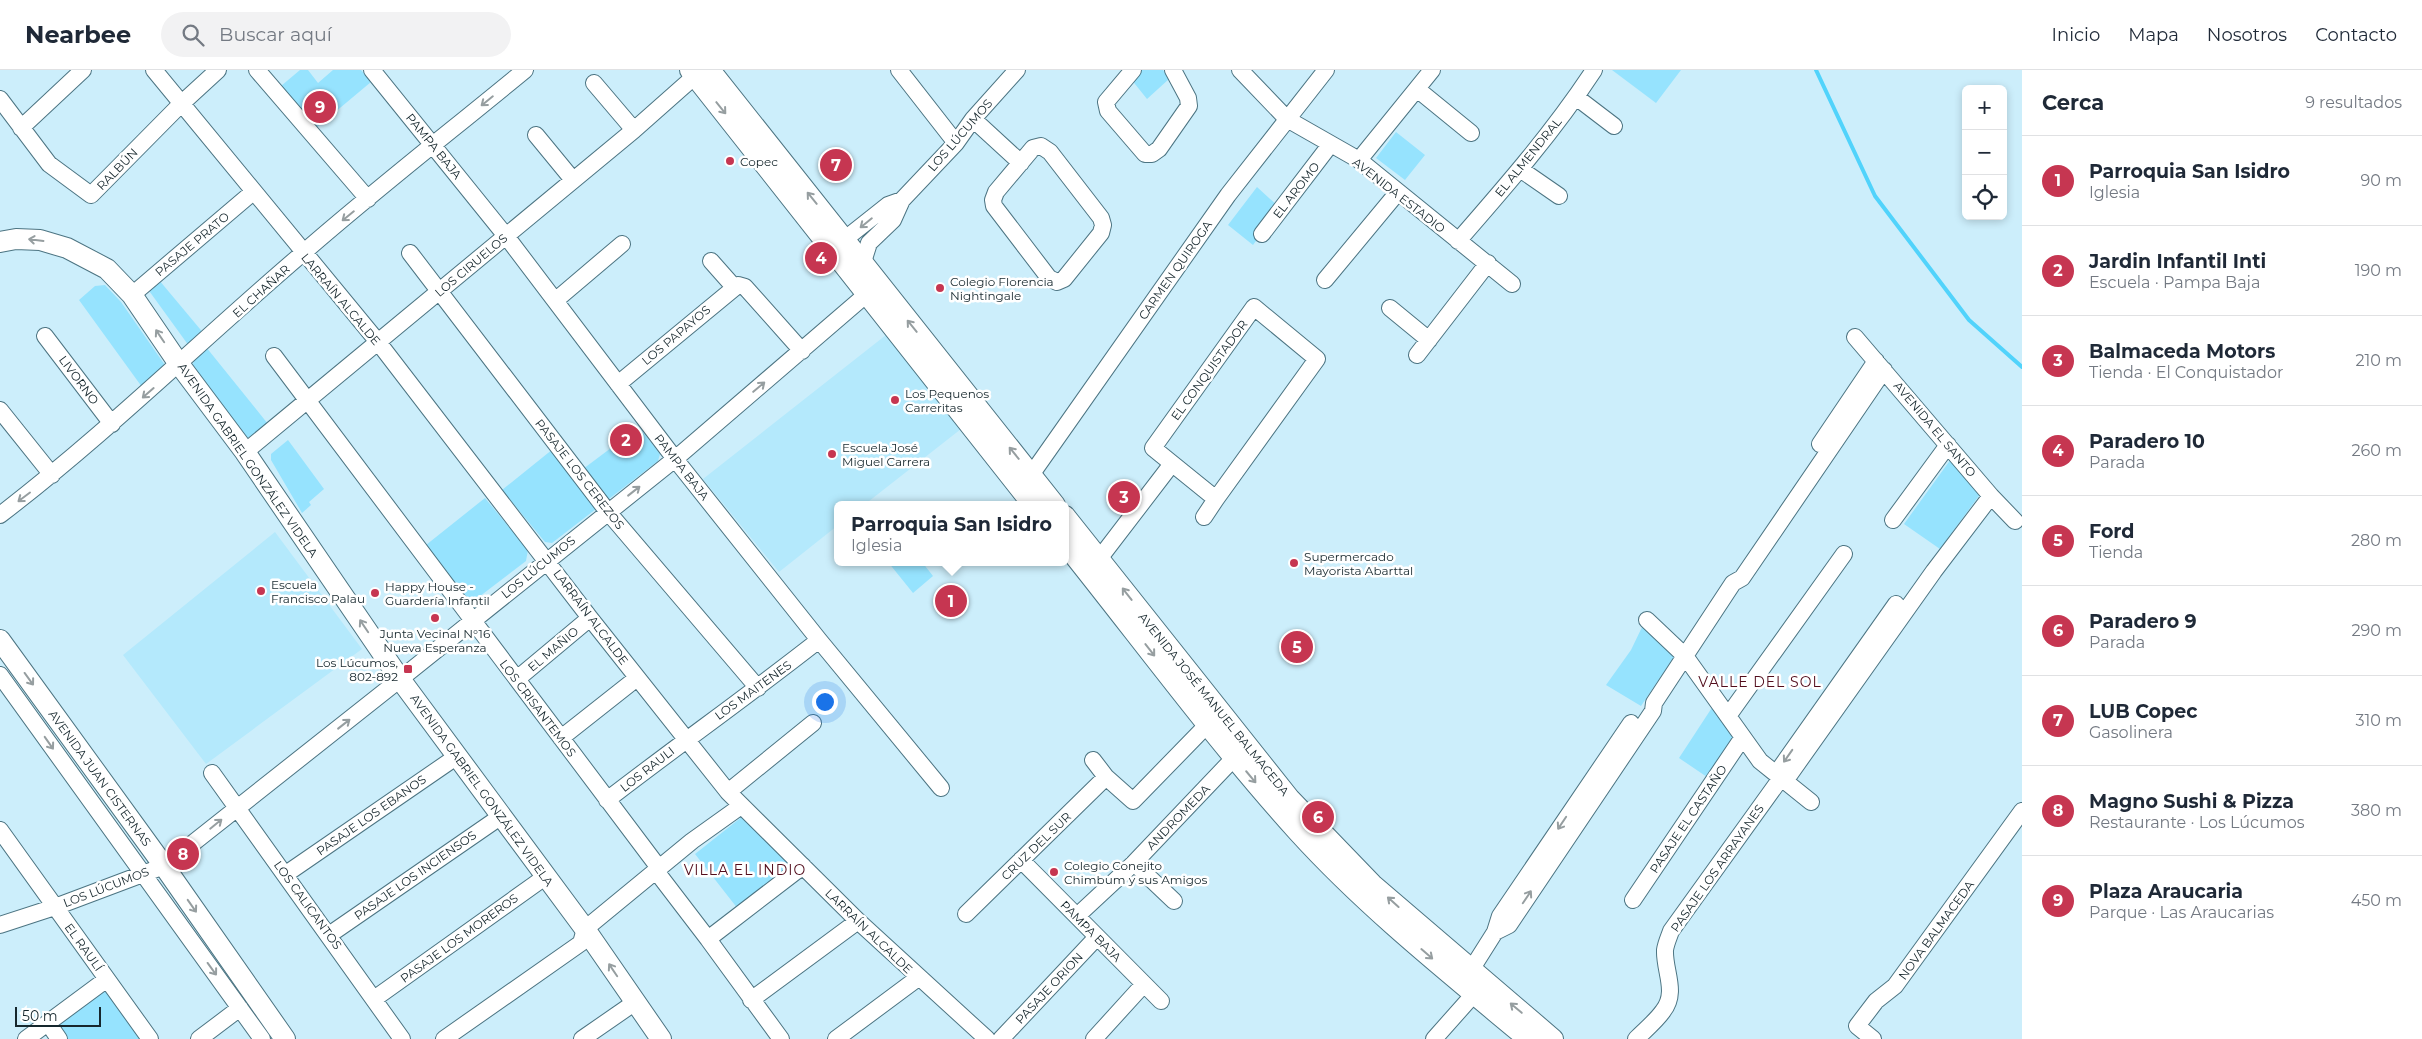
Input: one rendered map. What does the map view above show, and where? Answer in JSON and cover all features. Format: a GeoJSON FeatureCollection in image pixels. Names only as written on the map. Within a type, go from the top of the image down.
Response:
{"type":"FeatureCollection","features":[{"type":"Feature","properties":{"kind":"main road"},"geometry":{"type":"LineString","coordinates":[[698,72],[873,289],[1052,501]]}},
{"type":"Feature","properties":{"kind":"main road","name":"AVENIDA GABRIEL GONZÁLEZ VIDELA"},"geometry":{"type":"LineString","coordinates":[[0,242],[16,239],[40,240],[67,248],[106,269],[132,295],[179,364],[245,452],[400,679],[585,929],[634,1003],[661,1039]]}},
{"type":"Feature","properties":{"kind":"main road"},"geometry":{"type":"LineString","coordinates":[[838,245],[863,262],[873,289],[1030,501]]}},
{"type":"Feature","properties":{"kind":"main road","name":"AVENIDA JOSÉ MANUEL BALMACEDA"},"geometry":{"type":"LineString","coordinates":[[1069,521],[1219,713],[1290,799],[1372,884],[1553,1039]]}},
{"type":"Feature","properties":{"kind":"main road","name":"AVENIDA JOSÉ MANUEL BALMACEDA"},"geometry":{"type":"LineString","coordinates":[[1069,549],[1234,758],[1320,855],[1403,932],[1528,1039]]}},
{"type":"Feature","properties":{"kind":"main road","name":"AVENIDA JUAN CISTERNAS"},"geometry":{"type":"LineString","coordinates":[[0,640],[164,866],[284,1039]]}},
{"type":"Feature","properties":{"kind":"street"},"geometry":{"type":"LineString","coordinates":[[21,128],[83,70]]}},
{"type":"Feature","properties":{"kind":"street","name":"LARRAÍN ALCALDE"},"geometry":{"type":"LineString","coordinates":[[154,70],[378,342],[590,618],[728,792],[858,921],[980,1037]]}},
{"type":"Feature","properties":{"kind":"street","name":"RALBÚN"},"geometry":{"type":"LineString","coordinates":[[0,99],[49,164],[91,196],[181,104],[218,70]]}},
{"type":"Feature","properties":{"kind":"street"},"geometry":{"type":"LineString","coordinates":[[257,70],[368,199]]}},
{"type":"Feature","properties":{"kind":"street","name":"PAMPA BAJA"},"geometry":{"type":"LineString","coordinates":[[372,70],[556,300],[675,459],[819,640],[941,788]]}},
{"type":"Feature","properties":{"kind":"street","name":"EL CHAÑAR"},"geometry":{"type":"LineString","coordinates":[[0,516],[112,424],[303,253],[524,70]]}},
{"type":"Feature","properties":{"kind":"street"},"geometry":{"type":"LineString","coordinates":[[899,70],[956,143]]}},
{"type":"Feature","properties":{"kind":"street"},"geometry":{"type":"LineString","coordinates":[[1133,70],[1106,102],[1108,111],[1145,154],[1152,154],[1159,149],[1187,112],[1189,106],[1188,98],[1173,70]]}},
{"type":"Feature","properties":{"kind":"street","name":"AVENIDA ESTADIO"},"geometry":{"type":"LineString","coordinates":[[1240,70],[1287,118],[1330,145],[1359,160],[1512,284]]}},
{"type":"Feature","properties":{"kind":"street","name":"CARMEN QUIROGA"},"geometry":{"type":"LineString","coordinates":[[1031,475],[1228,195],[1326,70]]}},
{"type":"Feature","properties":{"kind":"street"},"geometry":{"type":"LineString","coordinates":[[1359,160],[1432,70]]}},
{"type":"Feature","properties":{"kind":"street","name":"EL ALMENDRAL"},"geometry":{"type":"LineString","coordinates":[[1458,242],[1520,169],[1576,97],[1594,70]]}},
{"type":"Feature","properties":{"kind":"street","name":"LOS CIRUELOS"},"geometry":{"type":"LineString","coordinates":[[245,452],[634,130],[698,72]]}},
{"type":"Feature","properties":{"kind":"street","name":"LOS LÚCUMOS"},"geometry":{"type":"LineString","coordinates":[[863,262],[869,243],[892,220],[902,200],[956,143],[973,119],[1012,72]]}},
{"type":"Feature","properties":{"kind":"street"},"geometry":{"type":"LineString","coordinates":[[594,83],[634,130]]}},
{"type":"Feature","properties":{"kind":"street"},"geometry":{"type":"LineString","coordinates":[[1417,89],[1471,133]]}},
{"type":"Feature","properties":{"kind":"street"},"geometry":{"type":"LineString","coordinates":[[1576,97],[1614,126]]}},
{"type":"Feature","properties":{"kind":"street"},"geometry":{"type":"LineString","coordinates":[[973,119],[1021,164]]}},
{"type":"Feature","properties":{"kind":"street"},"geometry":{"type":"LineString","coordinates":[[536,135],[573,180]]}},
{"type":"Feature","properties":{"kind":"street","name":"EL AROMO"},"geometry":{"type":"LineString","coordinates":[[1262,234],[1330,145]]}},
{"type":"Feature","properties":{"kind":"street"},"geometry":{"type":"LineString","coordinates":[[1041,146],[1050,152],[1101,218],[1104,225],[1100,233],[1064,279],[1057,282],[1049,278],[994,206],[993,200],[996,192],[1021,164],[1033,148],[1041,146]]}},
{"type":"Feature","properties":{"kind":"street"},"geometry":{"type":"LineString","coordinates":[[1520,169],[1559,196]]}},
{"type":"Feature","properties":{"kind":"street","name":"PASAJE PRATO"},"geometry":{"type":"LineString","coordinates":[[132,295],[253,192]]}},
{"type":"Feature","properties":{"kind":"street"},"geometry":{"type":"LineString","coordinates":[[1325,280],[1398,192]]}},
{"type":"Feature","properties":{"kind":"street","name":"LOS LÚCUMOS"},"geometry":{"type":"LineString","coordinates":[[838,245],[888,205],[902,200]]}},
{"type":"Feature","properties":{"kind":"street"},"geometry":{"type":"LineString","coordinates":[[556,300],[622,244]]}},
{"type":"Feature","properties":{"kind":"street","name":"PASAJE LOS CEREZOS"},"geometry":{"type":"LineString","coordinates":[[410,253],[608,512],[758,688]]}},
{"type":"Feature","properties":{"kind":"street"},"geometry":{"type":"LineString","coordinates":[[711,261],[734,287],[742,285],[745,287],[802,351]]}},
{"type":"Feature","properties":{"kind":"street"},"geometry":{"type":"LineString","coordinates":[[1417,355],[1488,264]]}},
{"type":"Feature","properties":{"kind":"street","name":"LOS PAPAYOS"},"geometry":{"type":"LineString","coordinates":[[618,384],[734,287]]}},
{"type":"Feature","properties":{"kind":"street","name":"LOS LÚCUMOS"},"geometry":{"type":"LineString","coordinates":[[0,925],[55,907],[141,873],[164,866],[675,459],[873,289]]}},
{"type":"Feature","properties":{"kind":"street","name":"EL CONQUISTADOR"},"geometry":{"type":"LineString","coordinates":[[1204,516],[1316,359],[1254,307],[1152,448],[1216,499]]}},
{"type":"Feature","properties":{"kind":"street"},"geometry":{"type":"LineString","coordinates":[[1390,308],[1429,340]]}},
{"type":"Feature","properties":{"kind":"street","name":"LIVORNO"},"geometry":{"type":"LineString","coordinates":[[45,336],[112,424]]}},
{"type":"Feature","properties":{"kind":"street","name":"AVENIDA EL SANTO"},"geometry":{"type":"LineString","coordinates":[[1855,337],[1991,496],[2015,521]]}},
{"type":"Feature","properties":{"kind":"street","name":"LOS CRISANTEMOS"},"geometry":{"type":"LineString","coordinates":[[274,356],[607,800],[780,1039]]}},
{"type":"Feature","properties":{"kind":"street"},"geometry":{"type":"LineString","coordinates":[[1471,970],[1495,932],[1509,925],[1555,844],[1602,775],[1653,712],[1654,703],[1733,583],[1733,573],[1783,509],[1880,366]]}},
{"type":"Feature","properties":{"kind":"street"},"geometry":{"type":"LineString","coordinates":[[0,410],[52,475]]}},
{"type":"Feature","properties":{"kind":"street"},"geometry":{"type":"LineString","coordinates":[[1893,520],[1948,445]]}},
{"type":"Feature","properties":{"kind":"street"},"geometry":{"type":"LineString","coordinates":[[1099,559],[1171,465]]}},
{"type":"Feature","properties":{"kind":"street","name":"PASAJE LOS ARRAYANES"},"geometry":{"type":"LineString","coordinates":[[1636,1039],[1665,1010],[1669,998],[1671,984],[1666,966],[1665,949],[1671,930],[1781,778],[1858,667],[1921,570],[1934,571],[1991,496]]}},
{"type":"Feature","properties":{"kind":"street"},"geometry":{"type":"LineString","coordinates":[[1728,716],[1844,554]]}},
{"type":"Feature","properties":{"kind":"street","name":"EL MAÑIO"},"geometry":{"type":"LineString","coordinates":[[517,680],[590,618]]}},
{"type":"Feature","properties":{"kind":"street"},"geometry":{"type":"LineString","coordinates":[[1647,620],[1685,656],[1760,761],[1812,802]]}},
{"type":"Feature","properties":{"kind":"street","name":"LOS MAITENES"},"geometry":{"type":"LineString","coordinates":[[686,738],[758,688],[819,640]]}},
{"type":"Feature","properties":{"kind":"street","name":"AVENIDA JUAN CISTERNAS"},"geometry":{"type":"LineString","coordinates":[[0,675],[262,1039]]}},
{"type":"Feature","properties":{"kind":"street"},"geometry":{"type":"LineString","coordinates":[[561,738],[637,678]]}},
{"type":"Feature","properties":{"kind":"street"},"geometry":{"type":"LineString","coordinates":[[728,792],[813,723]]}},
{"type":"Feature","properties":{"kind":"street"},"geometry":{"type":"LineString","coordinates":[[1093,760],[1106,777],[1132,800],[1208,724]]}},
{"type":"Feature","properties":{"kind":"street","name":"PASAJE EL CASTAÑO"},"geometry":{"type":"LineString","coordinates":[[1633,900],[1743,737]]}},
{"type":"Feature","properties":{"kind":"street","name":"LOS RAULI"},"geometry":{"type":"LineString","coordinates":[[607,800],[686,738]]}},
{"type":"Feature","properties":{"kind":"street","name":"PASAJE LOS EBANOS"},"geometry":{"type":"LineString","coordinates":[[286,874],[456,757]]}},
{"type":"Feature","properties":{"kind":"street","name":"ANDROMEDA"},"geometry":{"type":"LineString","coordinates":[[1077,916],[1134,863],[1234,758]]}},
{"type":"Feature","properties":{"kind":"street","name":"LOS CALICANTOS"},"geometry":{"type":"LineString","coordinates":[[212,773],[286,874],[402,1039]]}},
{"type":"Feature","properties":{"kind":"street","name":"CRUZ DEL SUR"},"geometry":{"type":"LineString","coordinates":[[966,914],[1106,777]]}},
{"type":"Feature","properties":{"kind":"street"},"geometry":{"type":"LineString","coordinates":[[444,1039],[581,943],[585,929],[692,841],[741,806]]}},
{"type":"Feature","properties":{"kind":"street","name":"NOVA BALMACEDA"},"geometry":{"type":"LineString","coordinates":[[1874,1039],[1857,1026],[1876,1001],[1895,986],[2022,810]]}},
{"type":"Feature","properties":{"kind":"street","name":"PASAJE LOS INCIENSOS"},"geometry":{"type":"LineString","coordinates":[[329,935],[500,816]]}},
{"type":"Feature","properties":{"kind":"street","name":"EL RAULÍ"},"geometry":{"type":"LineString","coordinates":[[0,830],[150,1039]]}},
{"type":"Feature","properties":{"kind":"street","name":"PAMPA BAJA"},"geometry":{"type":"LineString","coordinates":[[1021,860],[1161,1001]]}},
{"type":"Feature","properties":{"kind":"street"},"geometry":{"type":"LineString","coordinates":[[1134,863],[1174,901]]}},
{"type":"Feature","properties":{"kind":"street"},"geometry":{"type":"LineString","coordinates":[[708,939],[803,866]]}},
{"type":"Feature","properties":{"kind":"street","name":"PASAJE LOS MOREROS"},"geometry":{"type":"LineString","coordinates":[[374,999],[545,877]]}},
{"type":"Feature","properties":{"kind":"street"},"geometry":{"type":"LineString","coordinates":[[752,1000],[858,921]]}},
{"type":"Feature","properties":{"kind":"street","name":"PASAJE ORION"},"geometry":{"type":"LineString","coordinates":[[1001,1039],[1097,937]]}},
{"type":"Feature","properties":{"kind":"street"},"geometry":{"type":"LineString","coordinates":[[836,1039],[918,978]]}},
{"type":"Feature","properties":{"kind":"street"},"geometry":{"type":"LineString","coordinates":[[26,1039],[107,979]]}},
{"type":"Feature","properties":{"kind":"street"},"geometry":{"type":"LineString","coordinates":[[1094,1039],[1144,984]]}},
{"type":"Feature","properties":{"kind":"street"},"geometry":{"type":"LineString","coordinates":[[1434,1039],[1474,994]]}},
{"type":"Feature","properties":{"kind":"street"},"geometry":{"type":"LineString","coordinates":[[582,1039],[634,1003]]}},
{"type":"Feature","properties":{"kind":"street"},"geometry":{"type":"LineString","coordinates":[[199,1039],[240,1008]]}},
{"type":"Feature","properties":{"kind":"street"},"geometry":{"type":"LineString","coordinates":[[48,1023],[59,1039]]}},
{"type":"Feature","properties":{"kind":"shaded area"},"geometry":{"type":"Polygon","coordinates":[[[300,70],[308,70],[318,83],[333,70],[361,70],[371,82],[316,128],[281,86],[300,70]]]}},
{"type":"Feature","properties":{"kind":"shaded area"},"geometry":{"type":"Polygon","coordinates":[[[1140,70],[1163,70],[1169,79],[1147,99],[1131,79],[1140,70]]]}},
{"type":"Feature","properties":{"kind":"shaded area"},"geometry":{"type":"Polygon","coordinates":[[[1612,70],[1681,70],[1656,103],[1612,70]]]}},
{"type":"Feature","properties":{"kind":"shaded area"},"geometry":{"type":"Polygon","coordinates":[[[1396,132],[1425,155],[1405,180],[1376,158],[1396,132]]]}},
{"type":"Feature","properties":{"kind":"shaded area"},"geometry":{"type":"Polygon","coordinates":[[[1257,187],[1280,208],[1253,245],[1228,225],[1257,187]]]}},
{"type":"Feature","properties":{"kind":"shaded area"},"geometry":{"type":"Polygon","coordinates":[[[159,280],[205,335],[189,346],[147,288],[159,280]]]}},
{"type":"Feature","properties":{"kind":"shaded area"},"geometry":{"type":"Polygon","coordinates":[[[105,285],[121,302],[167,368],[142,387],[79,300],[95,286],[105,285]]]}},
{"type":"Feature","properties":{"kind":"shaded area","name":"Escuela José Miguel Carrera"},"geometry":{"type":"Polygon","coordinates":[[[886,335],[961,429],[869,501],[834,501],[834,528],[779,572],[703,479],[886,335]]]}},
{"type":"Feature","properties":{"kind":"shaded area"},"geometry":{"type":"Polygon","coordinates":[[[206,347],[268,424],[253,437],[246,437],[193,365],[194,358],[206,347]]]}},
{"type":"Feature","properties":{"kind":"shaded area"},"geometry":{"type":"Polygon","coordinates":[[[639,427],[660,454],[658,461],[552,543],[545,542],[502,490],[553,449],[575,475],[639,427]]]}},
{"type":"Feature","properties":{"kind":"shaded area"},"geometry":{"type":"Polygon","coordinates":[[[288,440],[324,489],[309,502],[311,505],[302,513],[271,460],[271,454],[288,440]]]}},
{"type":"Feature","properties":{"kind":"shaded area"},"geometry":{"type":"Polygon","coordinates":[[[1951,459],[1981,493],[1940,549],[1904,524],[1951,459]]]}},
{"type":"Feature","properties":{"kind":"shaded area"},"geometry":{"type":"Polygon","coordinates":[[[485,498],[528,550],[526,561],[471,603],[426,545],[485,498]]]}},
{"type":"Feature","properties":{"kind":"shaded area","name":"Escuela Francisco Palau"},"geometry":{"type":"Polygon","coordinates":[[[275,532],[362,649],[206,764],[123,655],[275,532]]]}},
{"type":"Feature","properties":{"kind":"shaded area"},"geometry":{"type":"Polygon","coordinates":[[[891,566],[925,566],[933,576],[913,593],[891,566]]]}},
{"type":"Feature","properties":{"kind":"shaded area"},"geometry":{"type":"Polygon","coordinates":[[[1644,623],[1676,654],[1641,706],[1606,685],[1631,650],[1644,623]]]}},
{"type":"Feature","properties":{"kind":"shaded area"},"geometry":{"type":"Polygon","coordinates":[[[1715,703],[1735,734],[1707,777],[1679,758],[1715,703]]]}},
{"type":"Feature","properties":{"kind":"shaded area"},"geometry":{"type":"Polygon","coordinates":[[[743,816],[795,867],[738,909],[695,854],[743,816]]]}},
{"type":"Feature","properties":{"kind":"shaded area"},"geometry":{"type":"Polygon","coordinates":[[[105,989],[141,1039],[65,1039],[55,1025],[105,989]]]}},
{"type":"Feature","properties":{"kind":"waterway"},"geometry":{"type":"LineString","coordinates":[[1816,70],[1875,196],[1969,320],[2022,367]]}},
{"type":"Feature","properties":{"kind":"place","name":"Plaza Araucaria"},"geometry":{"type":"Point","coordinates":[320,107]}},
{"type":"Feature","properties":{"kind":"place","name":"Copec"},"geometry":{"type":"Point","coordinates":[730,161]}},
{"type":"Feature","properties":{"kind":"place","name":"LUB Copec"},"geometry":{"type":"Point","coordinates":[836,165]}},
{"type":"Feature","properties":{"kind":"place","name":"Paradero 10"},"geometry":{"type":"Point","coordinates":[821,258]}},
{"type":"Feature","properties":{"kind":"place","name":"Colegio Florencia Nightingale"},"geometry":{"type":"Point","coordinates":[940,288]}},
{"type":"Feature","properties":{"kind":"place","name":"Los Pequenos Carreritas"},"geometry":{"type":"Point","coordinates":[895,400]}},
{"type":"Feature","properties":{"kind":"place","name":"Jardin Infantil Inti"},"geometry":{"type":"Point","coordinates":[626,440]}},
{"type":"Feature","properties":{"kind":"place","name":"Escuela José Miguel Carrera"},"geometry":{"type":"Point","coordinates":[832,454]}},
{"type":"Feature","properties":{"kind":"place","name":"Balmaceda Motors"},"geometry":{"type":"Point","coordinates":[1124,497]}},
{"type":"Feature","properties":{"kind":"place","name":"Supermercado Mayorista Abarttal"},"geometry":{"type":"Point","coordinates":[1294,563]}},
{"type":"Feature","properties":{"kind":"place","name":"Escuela Francisco Palau"},"geometry":{"type":"Point","coordinates":[261,591]}},
{"type":"Feature","properties":{"kind":"place","name":"Happy House - Guardería Infantil"},"geometry":{"type":"Point","coordinates":[375,593]}},
{"type":"Feature","properties":{"kind":"place","name":"Parroquia San Isidro"},"geometry":{"type":"Point","coordinates":[951,601]}},
{"type":"Feature","properties":{"kind":"place","name":"Junta Vecinal N°16 Nueva Esperanza"},"geometry":{"type":"Point","coordinates":[435,618]}},
{"type":"Feature","properties":{"kind":"place","name":"Ford"},"geometry":{"type":"Point","coordinates":[1297,647]}},
{"type":"Feature","properties":{"kind":"place","name":"Los Lúcumos, 802-892"},"geometry":{"type":"Point","coordinates":[408,669]}},
{"type":"Feature","properties":{"kind":"place","name":"Paradero 9"},"geometry":{"type":"Point","coordinates":[1318,817]}},
{"type":"Feature","properties":{"kind":"place","name":"Magno Sushi & Pizza"},"geometry":{"type":"Point","coordinates":[183,854]}},
{"type":"Feature","properties":{"kind":"place","name":"Colegio Conejito Chimbum y sus Amigos"},"geometry":{"type":"Point","coordinates":[1054,872]}},
{"type":"Feature","properties":{"kind":"district","name":"VALLE DEL SOL"},"geometry":{"type":"Point","coordinates":[1760,682]}},
{"type":"Feature","properties":{"kind":"district","name":"VILLA EL INDIO"},"geometry":{"type":"Point","coordinates":[745,870]}}]}
